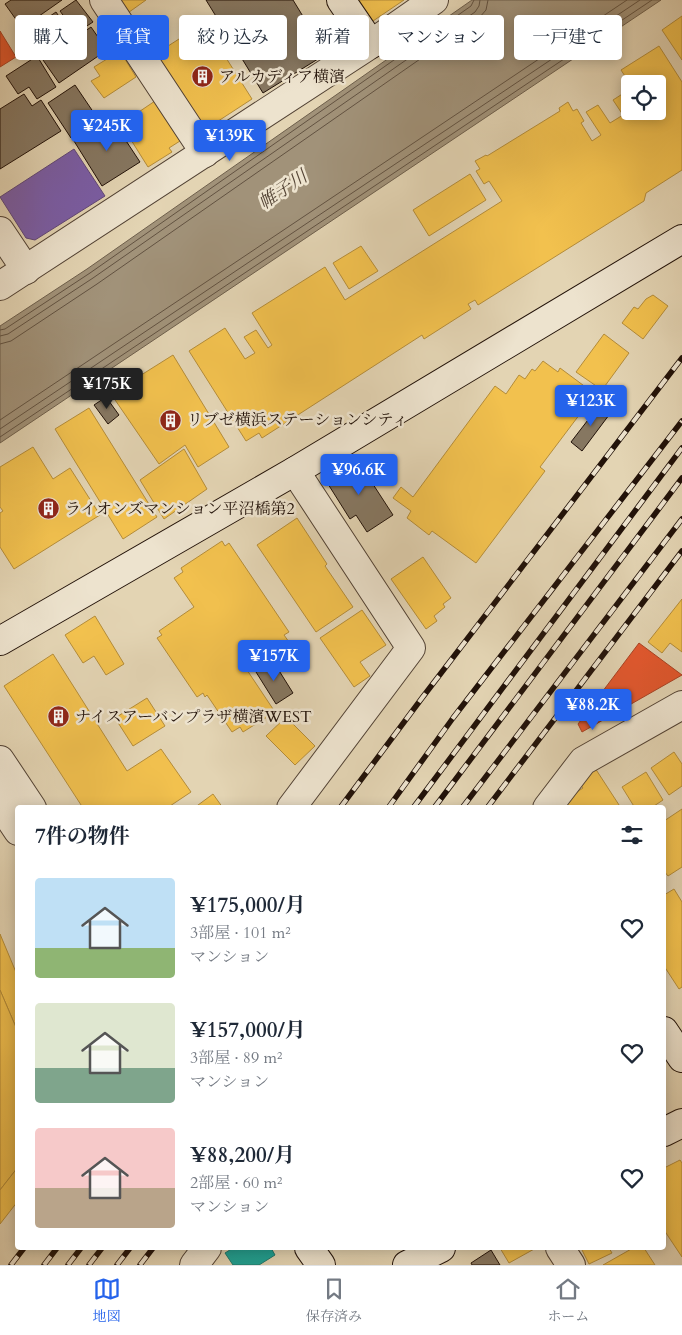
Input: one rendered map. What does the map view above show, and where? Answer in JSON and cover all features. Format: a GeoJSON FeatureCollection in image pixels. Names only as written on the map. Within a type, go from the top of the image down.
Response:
{"type":"FeatureCollection","features":[{"type":"Feature","properties":{"kind":"street"},"geometry":{"type":"LineString","coordinates":[[104,0],[205,153]]}},
{"type":"Feature","properties":{"kind":"street"},"geometry":{"type":"LineString","coordinates":[[341,0],[371,44]]}},
{"type":"Feature","properties":{"kind":"street"},"geometry":{"type":"LineString","coordinates":[[0,286],[371,44],[434,0]]}},
{"type":"Feature","properties":{"kind":"street"},"geometry":{"type":"LineString","coordinates":[[0,231],[26,270]]}},
{"type":"Feature","properties":{"kind":"street"},"geometry":{"type":"LineString","coordinates":[[0,641],[295,471],[682,239]]}},
{"type":"Feature","properties":{"kind":"street"},"geometry":{"type":"LineString","coordinates":[[293,805],[411,648],[295,471]]}},
{"type":"Feature","properties":{"kind":"street"},"geometry":{"type":"LineString","coordinates":[[549,805],[583,761],[678,715]]}},
{"type":"Feature","properties":{"kind":"street"},"geometry":{"type":"LineString","coordinates":[[0,760],[30,805]]}},
{"type":"Feature","properties":{"kind":"street"},"geometry":{"type":"LineString","coordinates":[[0,782],[15,805]]}},
{"type":"Feature","properties":{"kind":"street"},"geometry":{"type":"LineString","coordinates":[[0,804],[15,826]]}},
{"type":"Feature","properties":{"kind":"street"},"geometry":{"type":"LineString","coordinates":[[666,1034],[682,1058]]}},
{"type":"Feature","properties":{"kind":"street"},"geometry":{"type":"LineString","coordinates":[[666,1131],[682,1123]]}},
{"type":"Feature","properties":{"kind":"street"},"geometry":{"type":"LineString","coordinates":[[194,1265],[205,1250]]}},
{"type":"Feature","properties":{"kind":"street"},"geometry":{"type":"LineString","coordinates":[[295,1250],[306,1265]]}},
{"type":"Feature","properties":{"kind":"street"},"geometry":{"type":"LineString","coordinates":[[310,1250],[321,1265]]}},
{"type":"Feature","properties":{"kind":"street"},"geometry":{"type":"LineString","coordinates":[[323,1250],[334,1265]]}},
{"type":"Feature","properties":{"kind":"street"},"geometry":{"type":"LineString","coordinates":[[407,1265],[438,1250]]}},
{"type":"Feature","properties":{"kind":"street"},"geometry":{"type":"LineString","coordinates":[[561,1250],[571,1265]]}},
{"type":"Feature","properties":{"kind":"water","name":"帷子川"},"geometry":{"type":"Polygon","coordinates":[[[472,0],[661,0],[622,26],[622,15],[514,15],[514,60],[571,60],[0,443],[0,326],[87,269],[386,60],[504,60],[504,15],[451,15],[472,0]]]}},
{"type":"Feature","properties":{"kind":"building: 住宅"},"geometry":{"type":"Polygon","coordinates":[[[115,0],[146,0],[125,15],[115,0]]]}},
{"type":"Feature","properties":{"kind":"building: 住宅"},"geometry":{"type":"Polygon","coordinates":[[[359,0],[404,0],[379,15],[373,21],[359,0]]]}},
{"type":"Feature","properties":{"kind":"building: 住宅"},"geometry":{"type":"Polygon","coordinates":[[[682,16],[682,60],[662,30],[682,16]]]}},
{"type":"Feature","properties":{"kind":"building: 住宅","name":"アルカディア横濱"},"geometry":{"type":"Polygon","coordinates":[[[179,39],[179,60],[227,60],[252,99],[209,127],[206,123],[197,123],[157,60],[169,60],[169,45],[179,39]]]}},
{"type":"Feature","properties":{"kind":"building: 住宅"},"geometry":{"type":"Polygon","coordinates":[[[659,46],[682,82],[682,170],[646,193],[644,201],[478,305],[475,300],[468,304],[471,309],[424,339],[422,335],[262,438],[259,433],[246,441],[189,351],[225,328],[245,359],[255,353],[244,337],[256,330],[268,348],[272,345],[252,313],[325,267],[345,300],[502,201],[489,181],[484,184],[476,171],[480,169],[475,161],[487,156],[560,111],[559,108],[568,102],[573,111],[577,109],[584,121],[581,123],[592,141],[601,135],[586,112],[598,105],[610,123],[621,116],[621,120],[666,120],[666,75],[624,75],[621,70],[659,46]]]}},
{"type":"Feature","properties":{"kind":"building: 住宅"},"geometry":{"type":"Polygon","coordinates":[[[105,60],[126,60],[136,77],[104,98],[91,81],[100,76],[94,67],[105,60]]]}},
{"type":"Feature","properties":{"kind":"building: 住宅"},"geometry":{"type":"Polygon","coordinates":[[[621,95],[621,112],[613,100],[621,95]]]}},
{"type":"Feature","properties":{"kind":"building: 住宅"},"geometry":{"type":"Polygon","coordinates":[[[155,101],[180,141],[169,148],[172,152],[148,167],[121,124],[155,101]]]}},
{"type":"Feature","properties":{"kind":"building: 住宅"},"geometry":{"type":"Polygon","coordinates":[[[470,174],[486,200],[429,236],[413,210],[470,174]]]}},
{"type":"Feature","properties":{"kind":"building: 住宅"},"geometry":{"type":"Polygon","coordinates":[[[361,246],[378,271],[349,289],[333,263],[361,246]]]}},
{"type":"Feature","properties":{"kind":"building: 住宅"},"geometry":{"type":"Polygon","coordinates":[[[653,295],[668,306],[643,339],[622,323],[634,307],[638,309],[646,299],[653,295]]]}},
{"type":"Feature","properties":{"kind":"building: 住宅"},"geometry":{"type":"Polygon","coordinates":[[[604,334],[629,353],[602,390],[576,372],[604,334]]]}},
{"type":"Feature","properties":{"kind":"building: 住宅","name":"リブゼ横浜ステーションシティ"},"geometry":{"type":"Polygon","coordinates":[[[173,355],[229,447],[198,467],[185,445],[159,464],[111,394],[173,355]]]}},
{"type":"Feature","properties":{"kind":"building: 住宅"},"geometry":{"type":"Polygon","coordinates":[[[543,361],[558,372],[560,368],[595,394],[540,467],[545,471],[476,563],[432,531],[429,535],[407,518],[411,511],[393,498],[401,487],[413,497],[495,386],[506,394],[519,375],[525,379],[532,369],[535,371],[543,361]]]}},
{"type":"Feature","properties":{"kind":"building: 住宅"},"geometry":{"type":"Polygon","coordinates":[[[89,408],[157,517],[123,539],[55,429],[89,408]]]}},
{"type":"Feature","properties":{"kind":"building: 住宅","name":"ライオンズマンション平沼橋第2"},"geometry":{"type":"Polygon","coordinates":[[[33,447],[53,479],[70,468],[100,515],[14,569],[0,547],[0,513],[3,511],[0,507],[0,467],[33,447]]]}},
{"type":"Feature","properties":{"kind":"building: 住宅"},"geometry":{"type":"Polygon","coordinates":[[[184,449],[207,489],[164,519],[140,480],[184,449]]]}},
{"type":"Feature","properties":{"kind":"building: 住宅"},"geometry":{"type":"Polygon","coordinates":[[[297,518],[327,564],[325,566],[353,607],[316,632],[257,545],[297,518]]]}},
{"type":"Feature","properties":{"kind":"building: 住宅"},"geometry":{"type":"Polygon","coordinates":[[[222,541],[225,546],[229,543],[289,632],[284,635],[289,642],[247,670],[275,712],[243,732],[240,727],[232,732],[207,695],[205,697],[203,693],[197,697],[157,638],[162,635],[159,631],[194,607],[174,578],[183,572],[181,568],[222,541]]]}},
{"type":"Feature","properties":{"kind":"building: 住宅"},"geometry":{"type":"Polygon","coordinates":[[[423,557],[451,598],[443,604],[445,607],[434,616],[437,621],[426,629],[391,579],[423,557]]]}},
{"type":"Feature","properties":{"kind":"building: 住宅"},"geometry":{"type":"Polygon","coordinates":[[[682,599],[682,652],[670,643],[662,653],[648,642],[682,599]]]}},
{"type":"Feature","properties":{"kind":"building: 住宅"},"geometry":{"type":"Polygon","coordinates":[[[362,610],[386,645],[360,662],[370,676],[354,687],[320,638],[362,610]]]}},
{"type":"Feature","properties":{"kind":"building: 住宅"},"geometry":{"type":"Polygon","coordinates":[[[95,616],[124,664],[106,675],[94,656],[83,663],[65,635],[95,616]]]}},
{"type":"Feature","properties":{"kind":"building: 住宅","name":"ナイスアーバンプラザ横濱WEST"},"geometry":{"type":"Polygon","coordinates":[[[53,654],[127,771],[161,749],[191,792],[172,805],[81,805],[4,686],[53,654]]]}},
{"type":"Feature","properties":{"kind":"building: 住宅"},"geometry":{"type":"Polygon","coordinates":[[[147,698],[165,726],[133,746],[115,718],[147,698]]]}},
{"type":"Feature","properties":{"kind":"building: 住宅"},"geometry":{"type":"Polygon","coordinates":[[[286,717],[315,746],[295,765],[266,736],[286,717]]]}},
{"type":"Feature","properties":{"kind":"building: 住宅"},"geometry":{"type":"Polygon","coordinates":[[[674,752],[682,764],[682,786],[669,795],[651,768],[674,752]]]}},
{"type":"Feature","properties":{"kind":"building: 住宅"},"geometry":{"type":"Polygon","coordinates":[[[595,768],[619,805],[560,805],[560,803],[583,788],[577,780],[595,768]]]}},
{"type":"Feature","properties":{"kind":"building: 住宅"},"geometry":{"type":"Polygon","coordinates":[[[646,772],[663,800],[656,805],[633,805],[622,787],[646,772]]]}},
{"type":"Feature","properties":{"kind":"building: 住宅"},"geometry":{"type":"Polygon","coordinates":[[[213,794],[221,805],[198,805],[213,794]]]}},
{"type":"Feature","properties":{"kind":"building: 住宅"},"geometry":{"type":"Polygon","coordinates":[[[682,809],[682,867],[668,876],[666,874],[666,820],[682,809]]]}},
{"type":"Feature","properties":{"kind":"building: 住宅"},"geometry":{"type":"Polygon","coordinates":[[[674,889],[682,902],[682,987],[679,989],[666,969],[666,894],[674,889]]]}},
{"type":"Feature","properties":{"kind":"building: 住宅"},"geometry":{"type":"Polygon","coordinates":[[[0,934],[15,970],[15,1025],[0,990],[0,934]]]}},
{"type":"Feature","properties":{"kind":"building: 住宅"},"geometry":{"type":"Polygon","coordinates":[[[0,990],[15,1025],[15,1171],[0,1190],[0,990]]]}},
{"type":"Feature","properties":{"kind":"building: 住宅"},"geometry":{"type":"Polygon","coordinates":[[[680,1160],[682,1163],[682,1257],[666,1233],[666,1167],[680,1160]]]}},
{"type":"Feature","properties":{"kind":"building: 住宅"},"geometry":{"type":"Polygon","coordinates":[[[15,1171],[15,1205],[0,1224],[0,1190],[15,1171]]]}},
{"type":"Feature","properties":{"kind":"building: 住宅"},"geometry":{"type":"Polygon","coordinates":[[[501,1250],[532,1250],[509,1263],[501,1250]]]}},
{"type":"Feature","properties":{"kind":"building: 住宅"},"geometry":{"type":"Polygon","coordinates":[[[582,1250],[610,1250],[612,1253],[589,1264],[582,1250]]]}},
{"type":"Feature","properties":{"kind":"building: 住宅"},"geometry":{"type":"Polygon","coordinates":[[[629,1250],[645,1250],[655,1265],[603,1265],[629,1250]]]}},
{"type":"Feature","properties":{"kind":"building: 商業"},"geometry":{"type":"Polygon","coordinates":[[[0,31],[15,58],[0,67],[0,31]]]}},
{"type":"Feature","properties":{"kind":"building: 商業"},"geometry":{"type":"Polygon","coordinates":[[[639,643],[682,675],[582,732],[578,724],[639,643]]]}},
{"type":"Feature","properties":{"kind":"building: 業務"},"geometry":{"type":"Polygon","coordinates":[[[74,149],[105,196],[35,240],[26,238],[0,197],[74,149]]]}},
{"type":"Feature","properties":{"kind":"building: 公共"},"geometry":{"type":"Polygon","coordinates":[[[230,1250],[272,1250],[275,1255],[259,1265],[233,1265],[225,1253],[230,1250]]]}},
{"type":"Feature","properties":{"kind":"building: その他"},"geometry":{"type":"Polygon","coordinates":[[[11,0],[62,0],[41,15],[15,15],[15,18],[5,4],[11,0]]]}},
{"type":"Feature","properties":{"kind":"building: その他"},"geometry":{"type":"Polygon","coordinates":[[[76,0],[93,22],[87,26],[87,15],[63,15],[60,11],[76,0]]]}},
{"type":"Feature","properties":{"kind":"building: その他"},"geometry":{"type":"Polygon","coordinates":[[[206,0],[293,0],[302,15],[297,15],[297,60],[316,60],[263,93],[243,60],[287,60],[287,15],[215,15],[206,0]]]}},
{"type":"Feature","properties":{"kind":"building: その他"},"geometry":{"type":"Polygon","coordinates":[[[91,27],[97,36],[97,57],[59,83],[43,60],[87,60],[87,30],[91,27]]]}},
{"type":"Feature","properties":{"kind":"building: その他"},"geometry":{"type":"Polygon","coordinates":[[[31,60],[39,60],[56,87],[37,99],[29,87],[18,94],[6,76],[31,60]]]}},
{"type":"Feature","properties":{"kind":"building: その他"},"geometry":{"type":"Polygon","coordinates":[[[75,85],[98,119],[71,138],[48,103],[75,85]]]}},
{"type":"Feature","properties":{"kind":"building: その他"},"geometry":{"type":"Polygon","coordinates":[[[24,94],[32,106],[41,100],[61,131],[0,169],[0,109],[24,94]]]}},
{"type":"Feature","properties":{"kind":"building: その他"},"geometry":{"type":"Polygon","coordinates":[[[111,118],[140,162],[102,186],[74,141],[111,118]]]}},
{"type":"Feature","properties":{"kind":"building: その他"},"geometry":{"type":"Polygon","coordinates":[[[106,397],[119,415],[108,424],[94,405],[106,397]]]}},
{"type":"Feature","properties":{"kind":"building: その他"},"geometry":{"type":"Polygon","coordinates":[[[601,403],[612,411],[582,451],[571,442],[601,403]]]}},
{"type":"Feature","properties":{"kind":"building: その他"},"geometry":{"type":"Polygon","coordinates":[[[356,458],[393,515],[367,532],[356,515],[350,519],[328,484],[334,480],[331,474],[356,458]]]}},
{"type":"Feature","properties":{"kind":"building: その他"},"geometry":{"type":"Polygon","coordinates":[[[273,661],[293,693],[276,704],[256,672],[273,661]]]}},
{"type":"Feature","properties":{"kind":"building: その他"},"geometry":{"type":"Polygon","coordinates":[[[491,1250],[500,1265],[472,1265],[471,1263],[491,1250]]]}},
{"type":"Feature","properties":{"kind":"railway"},"geometry":{"type":"LineString","coordinates":[[342,805],[682,358]]}},
{"type":"Feature","properties":{"kind":"railway"},"geometry":{"type":"LineString","coordinates":[[390,805],[453,718],[682,421]]}},
{"type":"Feature","properties":{"kind":"railway"},"geometry":{"type":"LineString","coordinates":[[415,805],[682,448]]}},
{"type":"Feature","properties":{"kind":"railway"},"geometry":{"type":"LineString","coordinates":[[436,805],[682,478]]}},
{"type":"Feature","properties":{"kind":"railway"},"geometry":{"type":"LineString","coordinates":[[464,805],[682,519]]}},
{"type":"Feature","properties":{"kind":"railway"},"geometry":{"type":"LineString","coordinates":[[489,805],[682,551]]}},
{"type":"Feature","properties":{"kind":"railway"},"geometry":{"type":"LineString","coordinates":[[11,1265],[22,1250]]}},
{"type":"Feature","properties":{"kind":"railway"},"geometry":{"type":"LineString","coordinates":[[44,1265],[55,1250]]}},
{"type":"Feature","properties":{"kind":"railway"},"geometry":{"type":"LineString","coordinates":[[68,1265],[79,1250]]}},
{"type":"Feature","properties":{"kind":"railway"},"geometry":{"type":"LineString","coordinates":[[89,1265],[100,1250]]}},
{"type":"Feature","properties":{"kind":"railway"},"geometry":{"type":"LineString","coordinates":[[117,1265],[128,1250]]}},
{"type":"Feature","properties":{"kind":"railway"},"geometry":{"type":"LineString","coordinates":[[140,1265],[151,1250]]}},
{"type":"Feature","properties":{"kind":"place","name":"アルカディア横濱"},"geometry":{"type":"Point","coordinates":[203,77]}},
{"type":"Feature","properties":{"kind":"place","name":"リブゼ横浜ステーションシティ"},"geometry":{"type":"Point","coordinates":[171,420]}},
{"type":"Feature","properties":{"kind":"place","name":"ライオンズマンション平沼橋第2"},"geometry":{"type":"Point","coordinates":[49,509]}},
{"type":"Feature","properties":{"kind":"place","name":"ナイスアーバンプラザ横濱WEST"},"geometry":{"type":"Point","coordinates":[59,717]}}]}
